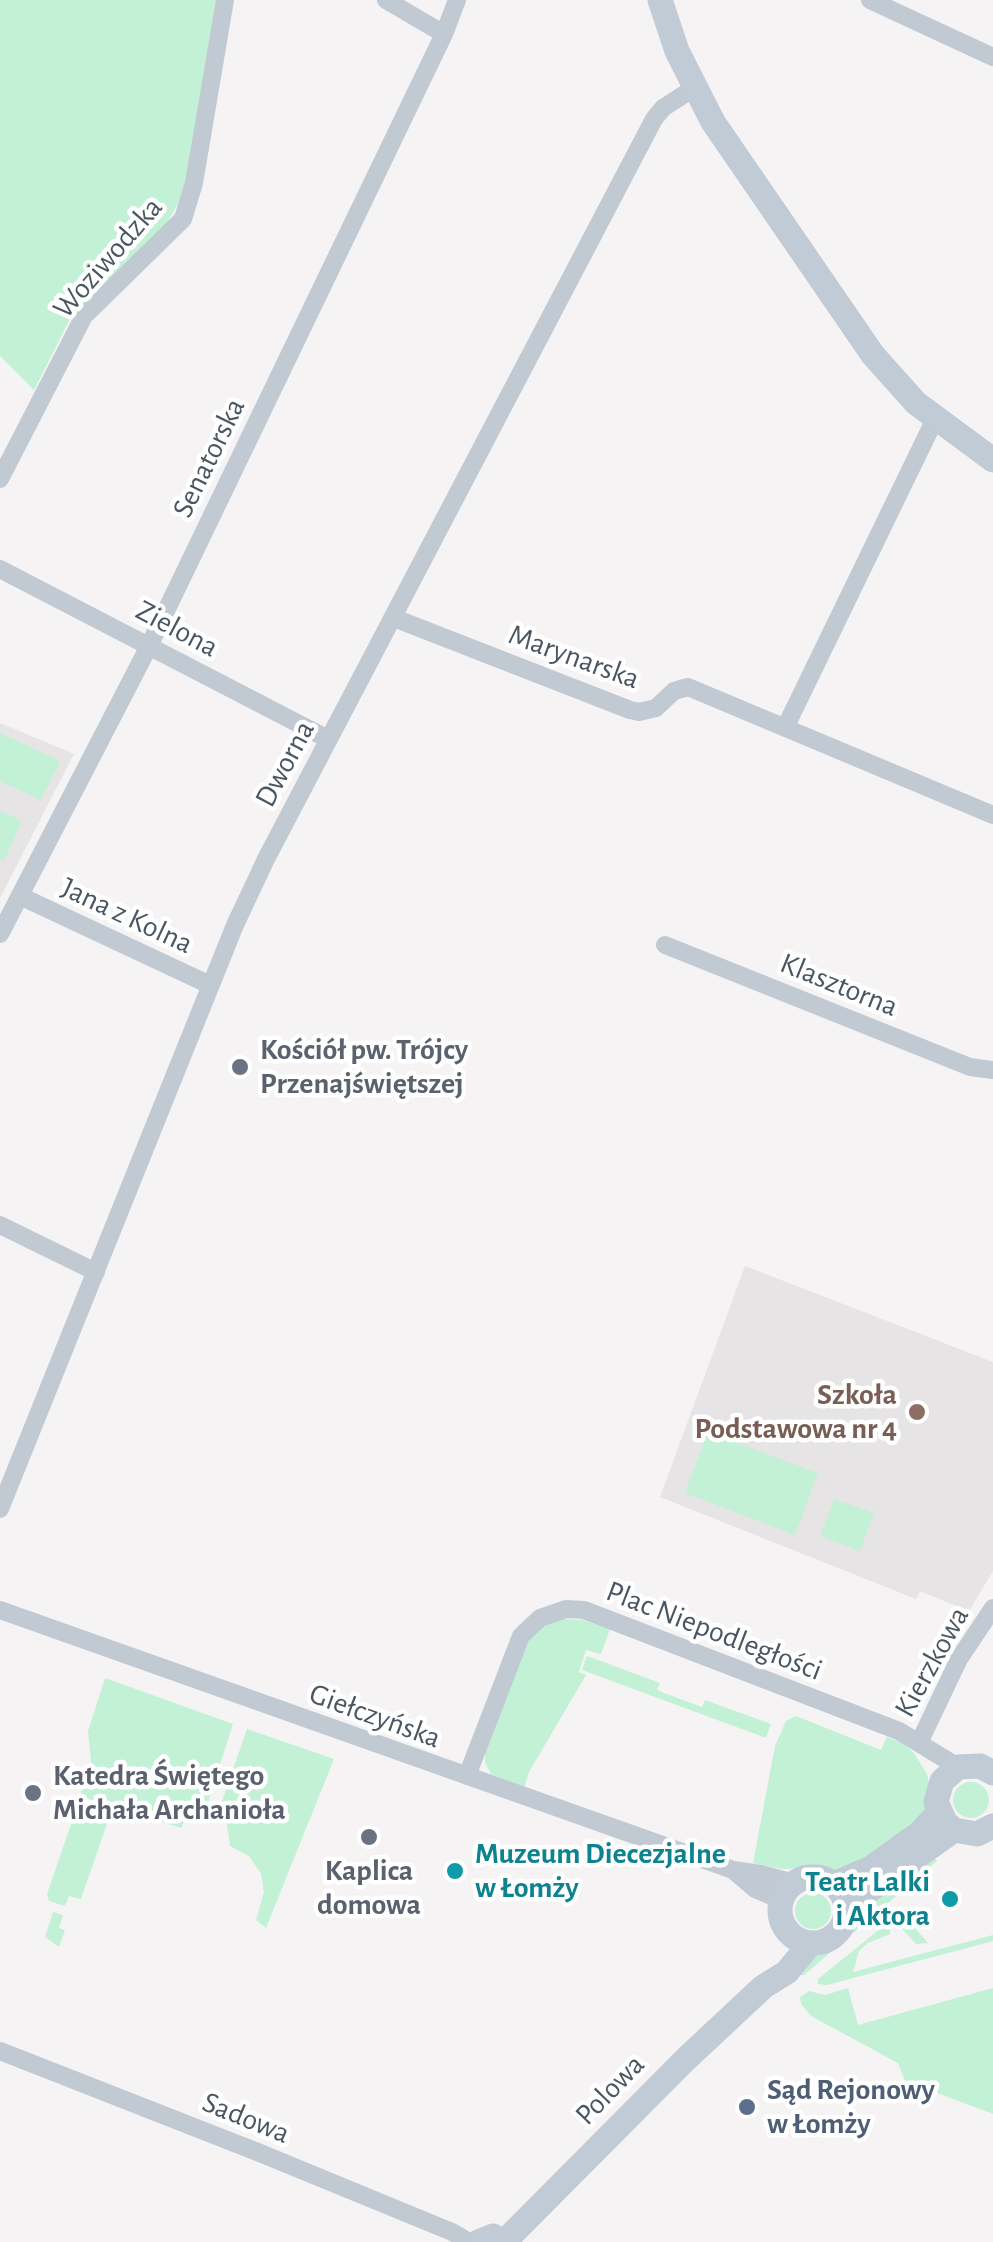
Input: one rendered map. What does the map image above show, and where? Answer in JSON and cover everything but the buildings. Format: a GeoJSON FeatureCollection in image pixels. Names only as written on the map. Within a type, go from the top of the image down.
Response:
{"type":"FeatureCollection","features":[{"type":"Feature","properties":{"kind":"street","name":"Woziwodzka"},"geometry":{"type":"LineString","coordinates":[[0,479],[84,316],[183,218],[194,183],[225,0]]}},
{"type":"Feature","properties":{"kind":"street"},"geometry":{"type":"LineString","coordinates":[[386,0],[444,34]]}},
{"type":"Feature","properties":{"kind":"street","name":"Senatorska"},"geometry":{"type":"LineString","coordinates":[[0,934],[149,646],[457,0]]}},
{"type":"Feature","properties":{"kind":"street"},"geometry":{"type":"LineString","coordinates":[[660,0],[665,22],[694,88],[777,220],[873,355],[935,419],[993,460]]}},
{"type":"Feature","properties":{"kind":"street"},"geometry":{"type":"LineString","coordinates":[[870,0],[993,57]]}},
{"type":"Feature","properties":{"kind":"street","name":"Dworna"},"geometry":{"type":"LineString","coordinates":[[0,1509],[210,985],[266,859],[654,119],[670,102],[694,88]]}},
{"type":"Feature","properties":{"kind":"street"},"geometry":{"type":"LineString","coordinates":[[784,728],[935,419]]}},
{"type":"Feature","properties":{"kind":"street","name":"Zielona"},"geometry":{"type":"LineString","coordinates":[[0,569],[328,739]]}},
{"type":"Feature","properties":{"kind":"street","name":"Marynarska"},"geometry":{"type":"LineString","coordinates":[[394,618],[630,710],[656,708],[674,692],[688,687],[993,815]]}},
{"type":"Feature","properties":{"kind":"street","name":"Jana z Kolna"},"geometry":{"type":"LineString","coordinates":[[20,896],[210,985]]}},
{"type":"Feature","properties":{"kind":"street","name":"Klasztorna"},"geometry":{"type":"LineString","coordinates":[[665,945],[970,1067],[993,1070]]}},
{"type":"Feature","properties":{"kind":"street"},"geometry":{"type":"LineString","coordinates":[[0,1225],[96,1272]]}},
{"type":"Feature","properties":{"kind":"street","name":"Kierzkowa"},"geometry":{"type":"LineString","coordinates":[[919,1743],[959,1659],[993,1608]]}},
{"type":"Feature","properties":{"kind":"street","name":"Plac Niepodległości"},"geometry":{"type":"LineString","coordinates":[[468,1776],[522,1636],[540,1618],[566,1609],[584,1610],[899,1731],[919,1743],[950,1774]]}},
{"type":"Feature","properties":{"kind":"street","name":"Giełczyńska"},"geometry":{"type":"LineString","coordinates":[[0,1610],[733,1870],[761,1874],[788,1892]]}},
{"type":"Feature","properties":{"kind":"street"},"geometry":{"type":"LineString","coordinates":[[991,1830],[965,1834],[946,1821],[936,1802],[950,1774],[980,1766],[993,1774]]}},
{"type":"Feature","properties":{"kind":"street"},"geometry":{"type":"LineString","coordinates":[[840,1895],[946,1821]]}},
{"type":"Feature","properties":{"kind":"street"},"geometry":{"type":"LineString","coordinates":[[814,1877],[840,1895],[841,1929],[822,1943],[800,1939],[782,1924],[788,1892],[814,1877]]}},
{"type":"Feature","properties":{"kind":"street","name":"Polowa"},"geometry":{"type":"LineString","coordinates":[[505,2242],[763,1986],[800,1939]]}},
{"type":"Feature","properties":{"kind":"street","name":"Sadowa"},"geometry":{"type":"LineString","coordinates":[[0,2051],[260,2153],[469,2242]]}},
{"type":"Feature","properties":{"kind":"street"},"geometry":{"type":"LineString","coordinates":[[478,2242],[492,2236],[505,2242]]}},
{"type":"Feature","properties":{"kind":"shaded area"},"geometry":{"type":"Polygon","coordinates":[[[0,723],[74,754],[0,898],[0,723]]]}},
{"type":"Feature","properties":{"kind":"shaded area"},"geometry":{"type":"Polygon","coordinates":[[[745,1266],[993,1362],[993,1571],[969,1611],[920,1591],[916,1599],[660,1497],[745,1266]]]}},
{"type":"Feature","properties":{"kind":"green space"},"geometry":{"type":"Polygon","coordinates":[[[0,0],[216,0],[185,191],[167,223],[71,317],[34,390],[0,356],[0,0]]]}},
{"type":"Feature","properties":{"kind":"green space"},"geometry":{"type":"Polygon","coordinates":[[[0,733],[60,761],[41,800],[0,781],[0,733]]]}},
{"type":"Feature","properties":{"kind":"green space"},"geometry":{"type":"Polygon","coordinates":[[[0,811],[22,821],[4,861],[0,859],[0,811]]]}},
{"type":"Feature","properties":{"kind":"green space"},"geometry":{"type":"Polygon","coordinates":[[[708,1432],[818,1473],[795,1535],[685,1493],[708,1432]]]}},
{"type":"Feature","properties":{"kind":"green space"},"geometry":{"type":"Polygon","coordinates":[[[834,1499],[874,1513],[860,1551],[820,1536],[834,1499]]]}},
{"type":"Feature","properties":{"kind":"green space"},"geometry":{"type":"Polygon","coordinates":[[[564,1619],[583,1620],[610,1629],[601,1654],[586,1650],[579,1672],[586,1675],[529,1772],[524,1788],[491,1774],[485,1763],[485,1750],[530,1638],[544,1625],[564,1619]]]}},
{"type":"Feature","properties":{"kind":"green space"},"geometry":{"type":"Polygon","coordinates":[[[587,1656],[660,1683],[657,1690],[664,1693],[702,1707],[705,1700],[771,1724],[766,1738],[582,1670],[587,1656]]]}},
{"type":"Feature","properties":{"kind":"green space"},"geometry":{"type":"Polygon","coordinates":[[[105,1678],[233,1724],[207,1805],[186,1818],[181,1828],[80,1796],[91,1761],[88,1731],[105,1678]]]}},
{"type":"Feature","properties":{"kind":"green space"},"geometry":{"type":"Polygon","coordinates":[[[796,1716],[881,1750],[887,1737],[914,1753],[927,1774],[927,1807],[892,1847],[833,1873],[753,1863],[775,1746],[786,1721],[796,1716]]]}},
{"type":"Feature","properties":{"kind":"green space"},"geometry":{"type":"Polygon","coordinates":[[[247,1729],[334,1759],[266,1928],[256,1920],[264,1892],[261,1874],[249,1856],[230,1846],[227,1825],[219,1810],[247,1729]]]}},
{"type":"Feature","properties":{"kind":"green space"},"geometry":{"type":"Polygon","coordinates":[[[971,1782],[984,1787],[989,1800],[984,1813],[971,1818],[958,1813],[953,1800],[958,1787],[971,1782]]]}},
{"type":"Feature","properties":{"kind":"green space"},"geometry":{"type":"Polygon","coordinates":[[[77,1807],[109,1818],[81,1899],[69,1896],[65,1906],[49,1901],[47,1894],[77,1807]]]}},
{"type":"Feature","properties":{"kind":"green space"},"geometry":{"type":"Polygon","coordinates":[[[931,1853],[937,1861],[804,1975],[799,1975],[818,1952],[845,1938],[860,1908],[931,1853]]]}},
{"type":"Feature","properties":{"kind":"green space"},"geometry":{"type":"Polygon","coordinates":[[[813,1893],[826,1898],[831,1911],[826,1924],[813,1929],[800,1924],[795,1911],[800,1898],[813,1893]]]}},
{"type":"Feature","properties":{"kind":"green space"},"geometry":{"type":"Polygon","coordinates":[[[53,1912],[63,1915],[59,1928],[65,1930],[59,1947],[45,1937],[53,1912]]]}},
{"type":"Feature","properties":{"kind":"green space"},"geometry":{"type":"Polygon","coordinates":[[[901,1912],[928,1943],[916,1944],[896,1922],[891,1925],[890,1934],[859,1951],[853,1972],[993,1935],[993,1941],[827,1985],[818,1984],[818,1979],[901,1912]]]}},
{"type":"Feature","properties":{"kind":"green space"},"geometry":{"type":"Polygon","coordinates":[[[848,1988],[858,2025],[993,1988],[993,2114],[905,2081],[898,2063],[811,2016],[801,2004],[800,1997],[809,1991],[825,1995],[848,1988]]]}},
{"type":"Feature","properties":{"kind":"place","name":"Kościół pw. Trójcy Przenajświętszej"},"geometry":{"type":"Point","coordinates":[240,1067]}},
{"type":"Feature","properties":{"kind":"place","name":"Szkoła Podstawowa nr 4"},"geometry":{"type":"Point","coordinates":[917,1412]}},
{"type":"Feature","properties":{"kind":"place","name":"Katedra Świętego Michała Archanioła"},"geometry":{"type":"Point","coordinates":[33,1793]}},
{"type":"Feature","properties":{"kind":"place","name":"Kaplica domowa"},"geometry":{"type":"Point","coordinates":[369,1837]}},
{"type":"Feature","properties":{"kind":"place","name":"Muzeum Diecezjalne w Łomży"},"geometry":{"type":"Point","coordinates":[455,1871]}},
{"type":"Feature","properties":{"kind":"place","name":"Teatr Lalki i Aktora"},"geometry":{"type":"Point","coordinates":[950,1899]}},
{"type":"Feature","properties":{"kind":"place","name":"Sąd Rejonowy w Łomży"},"geometry":{"type":"Point","coordinates":[747,2107]}}]}
